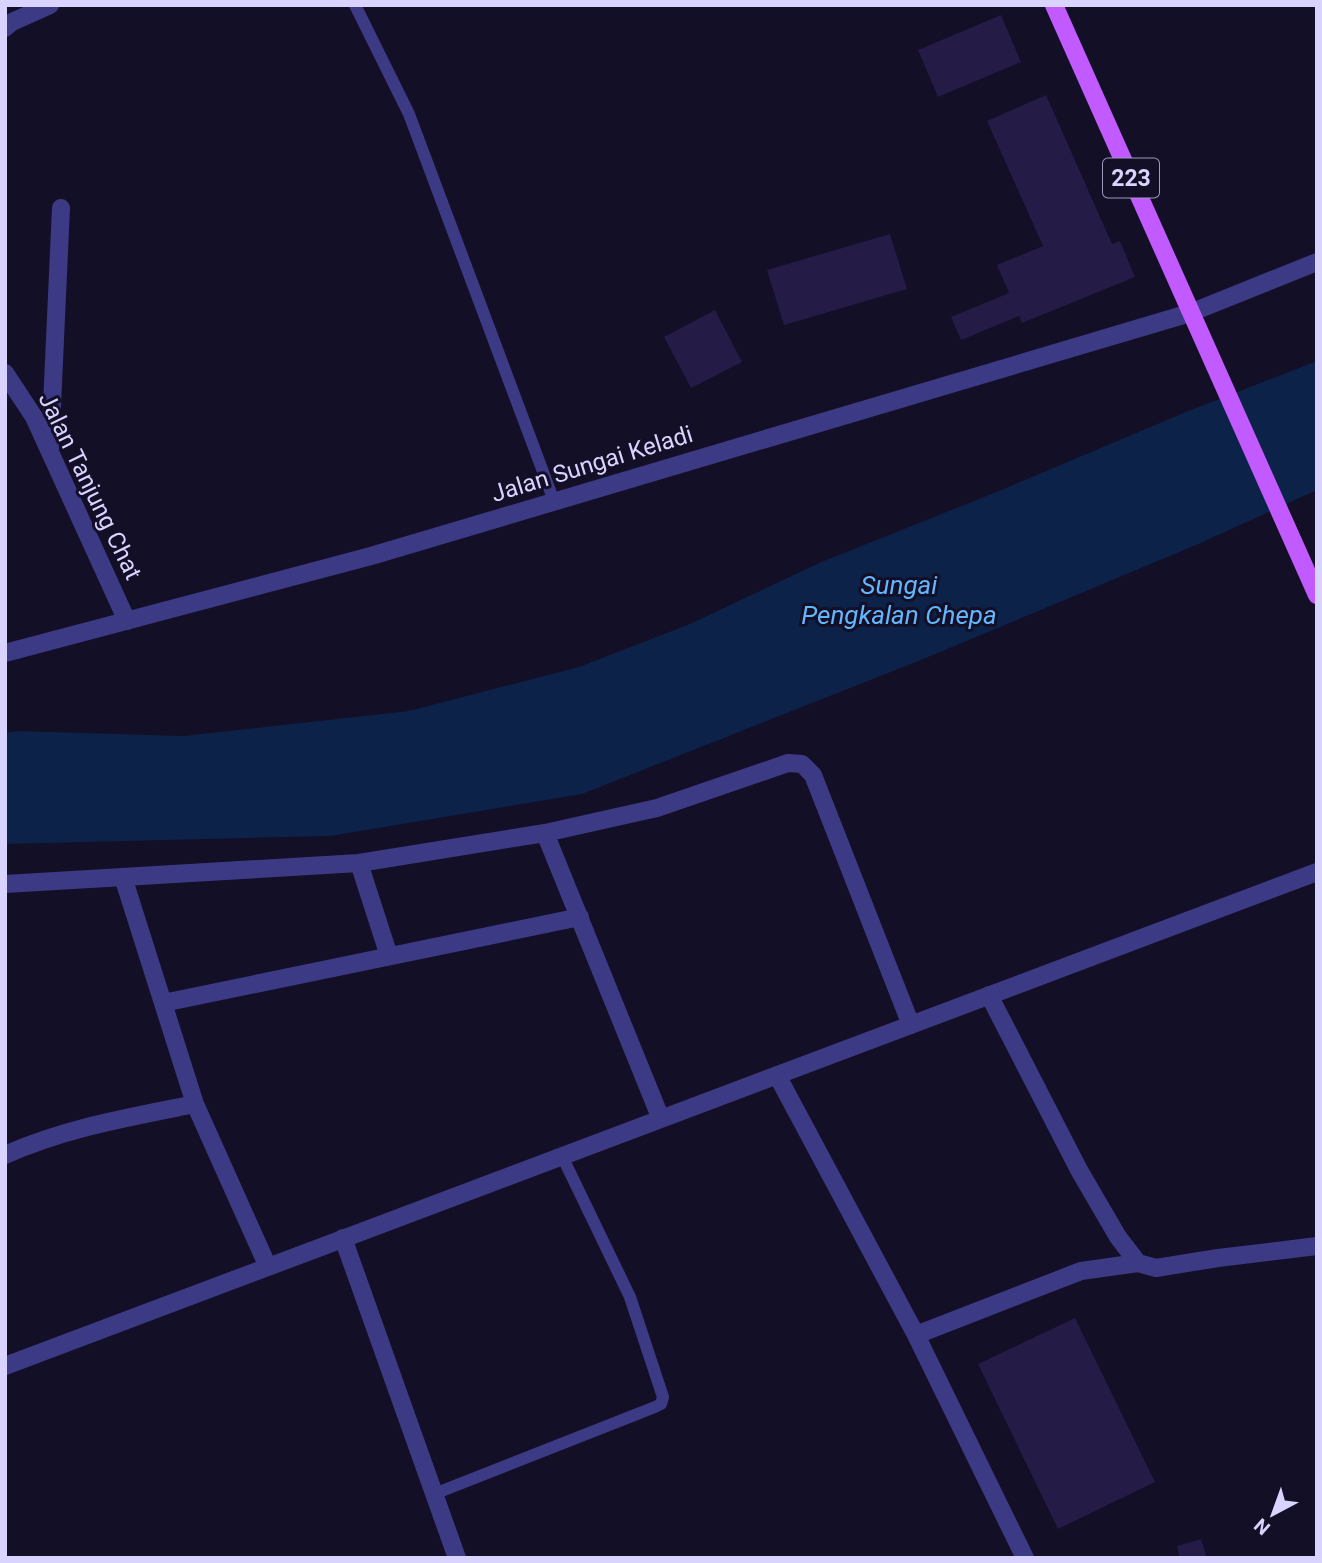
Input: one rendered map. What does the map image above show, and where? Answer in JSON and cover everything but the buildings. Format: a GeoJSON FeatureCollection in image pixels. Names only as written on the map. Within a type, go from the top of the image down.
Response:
{"type":"FeatureCollection","features":[{"type":"Feature","properties":{"kind":"main road","name":"223"},"geometry":{"type":"LineString","coordinates":[[1054,5],[1317,595]]}},
{"type":"Feature","properties":{"kind":"street"},"geometry":{"type":"LineString","coordinates":[[5,27],[50,5]]}},
{"type":"Feature","properties":{"kind":"street"},"geometry":{"type":"LineString","coordinates":[[50,452],[61,208]]}},
{"type":"Feature","properties":{"kind":"street","name":"Jalan Sungai Keladi"},"geometry":{"type":"LineString","coordinates":[[5,653],[371,556],[1190,313],[1317,262]]}},
{"type":"Feature","properties":{"kind":"street","name":"Jalan Tanjung Chat"},"geometry":{"type":"LineString","coordinates":[[5,373],[34,417],[127,621]]}},
{"type":"Feature","properties":{"kind":"street"},"geometry":{"type":"LineString","coordinates":[[5,884],[359,863],[545,833],[657,808],[788,762],[802,764],[813,775],[911,1025]]}},
{"type":"Feature","properties":{"kind":"street"},"geometry":{"type":"LineString","coordinates":[[545,833],[661,1119]]}},
{"type":"Feature","properties":{"kind":"street"},"geometry":{"type":"LineString","coordinates":[[359,863],[389,956]]}},
{"type":"Feature","properties":{"kind":"street"},"geometry":{"type":"LineString","coordinates":[[5,1366],[1317,872]]}},
{"type":"Feature","properties":{"kind":"street"},"geometry":{"type":"LineString","coordinates":[[123,877],[195,1104],[268,1267]]}},
{"type":"Feature","properties":{"kind":"street"},"geometry":{"type":"LineString","coordinates":[[163,1003],[580,917]]}},
{"type":"Feature","properties":{"kind":"street"},"geometry":{"type":"LineString","coordinates":[[989,995],[1079,1170],[1118,1237],[1138,1263]]}},
{"type":"Feature","properties":{"kind":"street"},"geometry":{"type":"LineString","coordinates":[[778,1075],[916,1335],[1025,1558]]}},
{"type":"Feature","properties":{"kind":"street"},"geometry":{"type":"LineString","coordinates":[[5,1155],[35,1142],[93,1125],[195,1104]]}},
{"type":"Feature","properties":{"kind":"street"},"geometry":{"type":"LineString","coordinates":[[343,1238],[457,1558]]}},
{"type":"Feature","properties":{"kind":"street"},"geometry":{"type":"LineString","coordinates":[[916,1335],[1081,1271],[1138,1263],[1156,1268],[1317,1247]]}},
{"type":"Feature","properties":{"kind":"lane"},"geometry":{"type":"LineString","coordinates":[[355,5],[409,114],[554,501]]}},
{"type":"Feature","properties":{"kind":"lane"},"geometry":{"type":"LineString","coordinates":[[434,1494],[661,1404],[663,1397],[630,1297],[562,1156]]}},
{"type":"Feature","properties":{"kind":"water","name":"Sungai Pengkalan Chepa"},"geometry":{"type":"Polygon","coordinates":[[[1317,361],[1317,490],[1196,545],[916,662],[582,794],[330,836],[5,844],[5,733],[17,731],[183,736],[409,711],[579,667],[690,624],[819,563],[1317,361]]]}}]}
